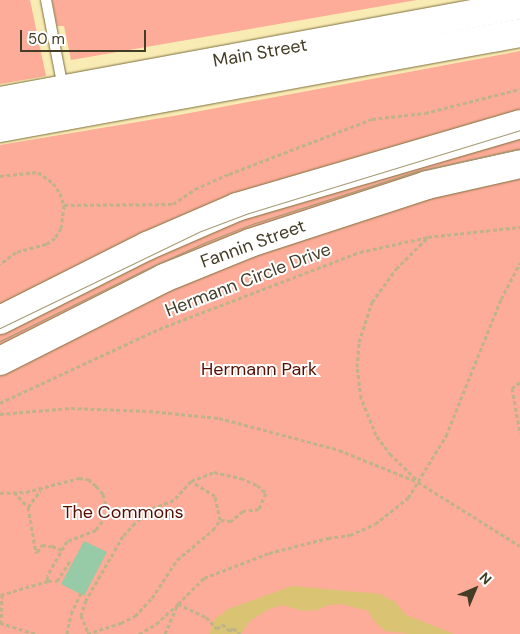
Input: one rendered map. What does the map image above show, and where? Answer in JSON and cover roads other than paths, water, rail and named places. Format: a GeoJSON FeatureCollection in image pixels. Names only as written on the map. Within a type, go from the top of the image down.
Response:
{"type":"FeatureCollection","features":[{"type":"Feature","properties":{"kind":"main road","name":"Main Street"},"geometry":{"type":"LineString","coordinates":[[0,128],[66,102],[520,5]]}},
{"type":"Feature","properties":{"kind":"main road","name":"Main Street"},"geometry":{"type":"LineString","coordinates":[[0,101],[66,102],[520,33]]}},
{"type":"Feature","properties":{"kind":"main road","name":"Fannin Street"},"geometry":{"type":"LineString","coordinates":[[0,320],[146,246],[237,207],[520,124]]}},
{"type":"Feature","properties":{"kind":"main road","name":"Fannin Street"},"geometry":{"type":"LineString","coordinates":[[0,360],[164,278],[250,243],[428,185],[520,164]]}},
{"type":"Feature","properties":{"kind":"lane"},"geometry":{"type":"LineString","coordinates":[[46,0],[66,102]]}},
{"type":"Feature","properties":{"kind":"tram line"},"geometry":{"type":"LineString","coordinates":[[0,328],[201,231],[249,213],[520,130]]}},
{"type":"Feature","properties":{"kind":"tram line"},"geometry":{"type":"LineString","coordinates":[[0,341],[140,272],[206,242],[252,224],[418,171],[520,149]]}},
{"type":"Feature","properties":{"kind":"park label","name":"Hermann Park"},"geometry":{"type":"Point","coordinates":[259,369]}},
{"type":"Feature","properties":{"kind":"park label","name":"The Commons"},"geometry":{"type":"Point","coordinates":[123,512]}}]}
